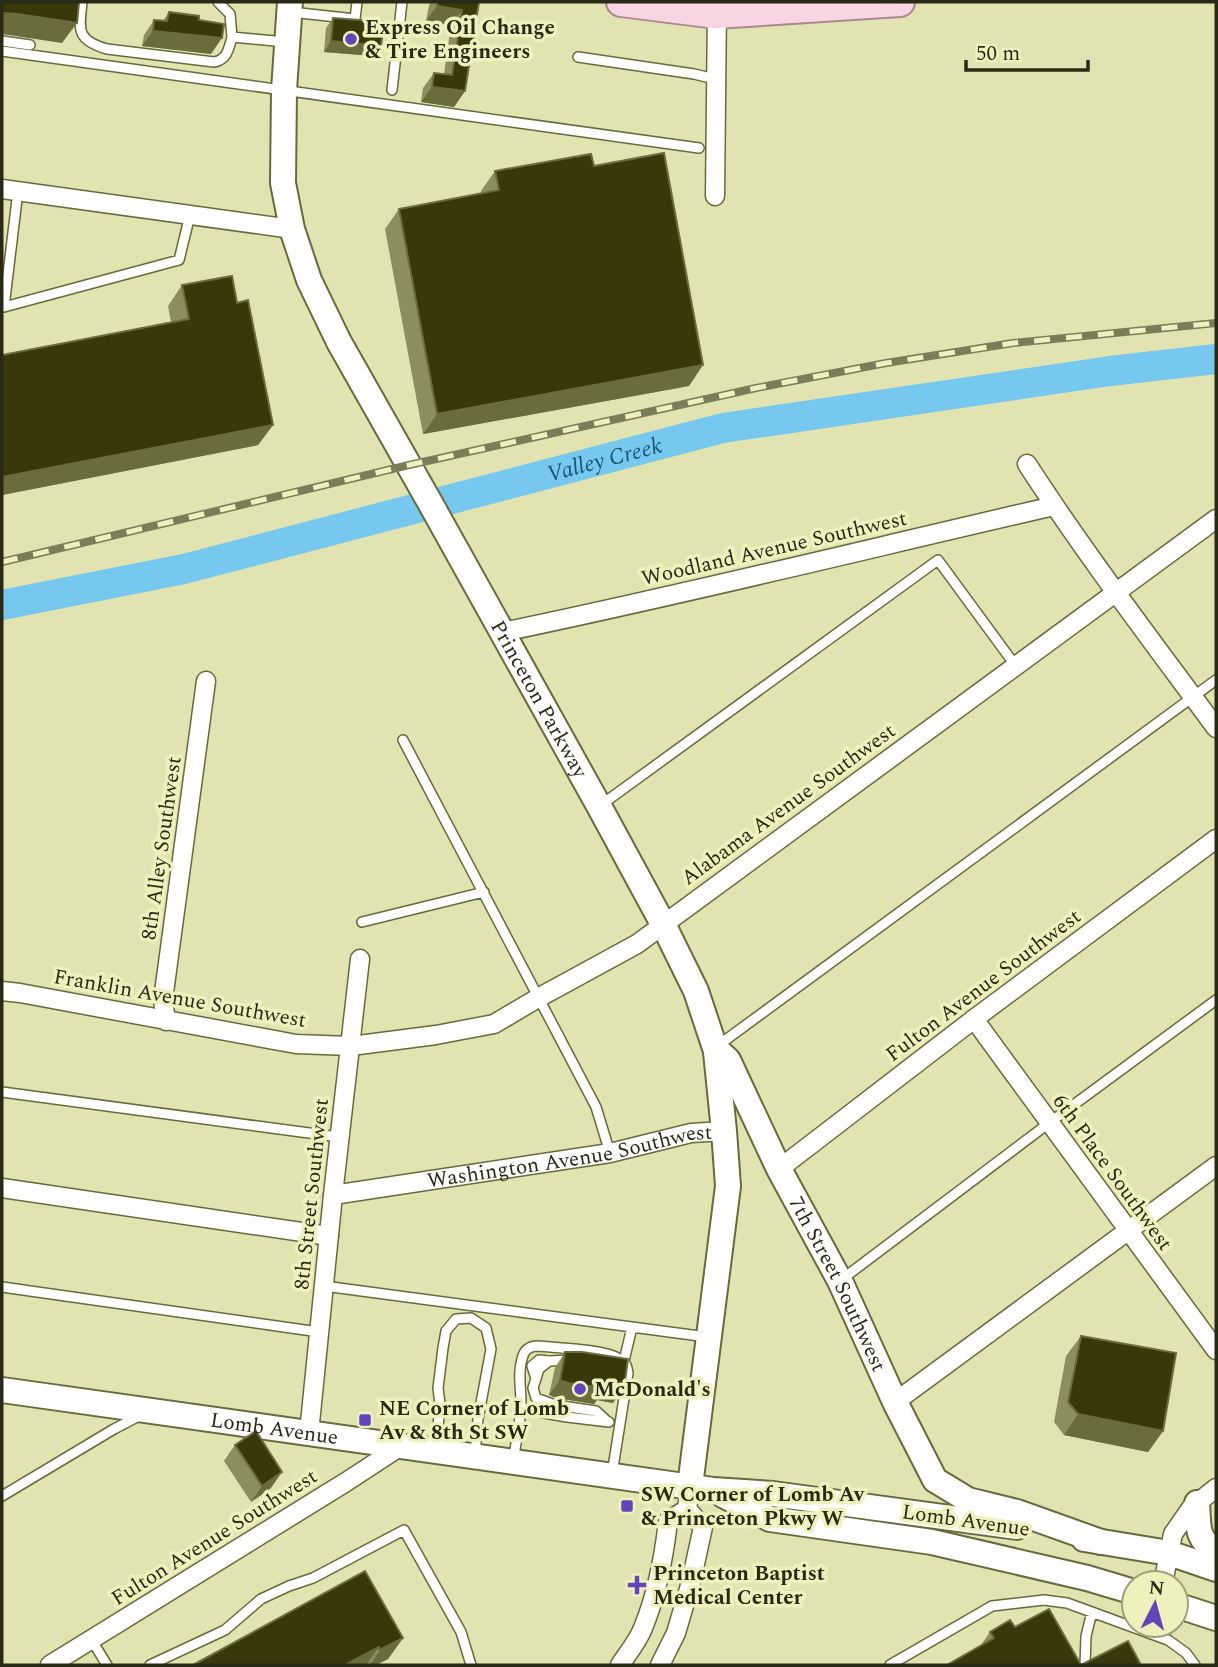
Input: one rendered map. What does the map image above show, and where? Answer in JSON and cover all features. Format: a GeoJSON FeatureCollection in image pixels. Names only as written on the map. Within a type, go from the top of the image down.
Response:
{"type":"FeatureCollection","features":[{"type":"Feature","properties":{"kind":"main road"},"geometry":{"type":"LineString","coordinates":[[621,2],[716,8],[884,2]]}},
{"type":"Feature","properties":{"kind":"main road","name":"Princeton Parkway"},"geometry":{"type":"LineString","coordinates":[[290,7],[284,90],[283,183],[292,229],[309,280],[339,342],[600,806],[663,924],[696,990],[715,1048],[728,1060],[779,1169]]}},
{"type":"Feature","properties":{"kind":"main road","name":"Washington Avenue Southwest"},"geometry":{"type":"LineString","coordinates":[[715,1048],[724,1131]]}},
{"type":"Feature","properties":{"kind":"main road"},"geometry":{"type":"LineString","coordinates":[[697,1495],[709,1338],[728,1186],[724,1131]]}},
{"type":"Feature","properties":{"kind":"main road","name":"7th Street Southwest"},"geometry":{"type":"LineString","coordinates":[[779,1169],[840,1281],[895,1402],[935,1480],[968,1500],[1017,1512],[1101,1542]]}},
{"type":"Feature","properties":{"kind":"main road","name":"Lomb Avenue"},"geometry":{"type":"LineString","coordinates":[[2,1390],[612,1476],[697,1495],[770,1519],[932,1542],[1120,1588]]}},
{"type":"Feature","properties":{"kind":"main road","name":"Lomb Avenue"},"geometry":{"type":"LineString","coordinates":[[697,1495],[773,1494],[972,1520],[1169,1553],[1216,1569]]}},
{"type":"Feature","properties":{"kind":"main road"},"geometry":{"type":"LineString","coordinates":[[1207,1495],[1199,1532],[1205,1544],[1216,1552]]}},
{"type":"Feature","properties":{"kind":"main road"},"geometry":{"type":"LineString","coordinates":[[1190,1610],[1216,1618]]}},
{"type":"Feature","properties":{"kind":"street"},"geometry":{"type":"LineString","coordinates":[[715,196],[716,8]]}},
{"type":"Feature","properties":{"kind":"street"},"geometry":{"type":"LineString","coordinates":[[10,190],[292,229]]}},
{"type":"Feature","properties":{"kind":"street"},"geometry":{"type":"LineString","coordinates":[[1027,464],[1115,592],[1216,728]]}},
{"type":"Feature","properties":{"kind":"street","name":"Woodland Avenue Southwest"},"geometry":{"type":"LineString","coordinates":[[503,632],[706,589],[1054,506]]}},
{"type":"Feature","properties":{"kind":"street","name":"Alabama Avenue Southwest"},"geometry":{"type":"LineString","coordinates":[[351,1045],[436,1035],[494,1024],[637,944],[1216,519]]}},
{"type":"Feature","properties":{"kind":"street","name":"8th Alley Southwest"},"geometry":{"type":"LineString","coordinates":[[166,1021],[163,1000],[206,681]]}},
{"type":"Feature","properties":{"kind":"street","name":"Fulton Avenue Southwest"},"geometry":{"type":"LineString","coordinates":[[779,1169],[974,1019],[1216,839]]}},
{"type":"Feature","properties":{"kind":"street","name":"8th Street Southwest"},"geometry":{"type":"LineString","coordinates":[[309,1433],[360,959]]}},
{"type":"Feature","properties":{"kind":"street","name":"Franklin Avenue Southwest"},"geometry":{"type":"LineString","coordinates":[[2,991],[296,1044],[351,1045]]}},
{"type":"Feature","properties":{"kind":"street","name":"6th Place Southwest"},"geometry":{"type":"LineString","coordinates":[[974,1019],[1128,1231],[1211,1331],[1216,1350]]}},
{"type":"Feature","properties":{"kind":"street","name":"Washington Avenue Southwest"},"geometry":{"type":"LineString","coordinates":[[333,1195],[610,1153],[691,1133],[724,1131]]}},
{"type":"Feature","properties":{"kind":"street"},"geometry":{"type":"LineString","coordinates":[[895,1402],[1216,1166]]}},
{"type":"Feature","properties":{"kind":"street"},"geometry":{"type":"LineString","coordinates":[[2,1188],[329,1236]]}},
{"type":"Feature","properties":{"kind":"street","name":"Fulton Avenue Southwest"},"geometry":{"type":"LineString","coordinates":[[50,1665],[401,1446]]}},
{"type":"Feature","properties":{"kind":"street"},"geometry":{"type":"LineString","coordinates":[[621,1665],[643,1630],[658,1578],[668,1521],[697,1495]]}},
{"type":"Feature","properties":{"kind":"street"},"geometry":{"type":"LineString","coordinates":[[660,1665],[676,1633],[703,1527],[697,1495]]}},
{"type":"Feature","properties":{"kind":"street"},"geometry":{"type":"LineString","coordinates":[[1166,1569],[1174,1534],[1191,1508],[1207,1495]]}},
{"type":"Feature","properties":{"kind":"street"},"geometry":{"type":"LineString","coordinates":[[650,1607],[680,1620]]}},
{"type":"Feature","properties":{"kind":"lane"},"geometry":{"type":"LineString","coordinates":[[82,2],[79,24],[81,34],[93,43],[107,49],[218,62],[228,51],[232,37],[230,14],[218,2]]}},
{"type":"Feature","properties":{"kind":"lane"},"geometry":{"type":"LineString","coordinates":[[290,7],[355,19],[357,2]]}},
{"type":"Feature","properties":{"kind":"lane"},"geometry":{"type":"LineString","coordinates":[[393,90],[402,2]]}},
{"type":"Feature","properties":{"kind":"lane"},"geometry":{"type":"LineString","coordinates":[[232,37],[287,43]]}},
{"type":"Feature","properties":{"kind":"lane"},"geometry":{"type":"LineString","coordinates":[[2,41],[30,46]]}},
{"type":"Feature","properties":{"kind":"lane"},"geometry":{"type":"LineString","coordinates":[[2,51],[699,148]]}},
{"type":"Feature","properties":{"kind":"lane"},"geometry":{"type":"LineString","coordinates":[[578,57],[715,79]]}},
{"type":"Feature","properties":{"kind":"lane"},"geometry":{"type":"LineString","coordinates":[[10,190],[4,307],[179,260],[190,215]]}},
{"type":"Feature","properties":{"kind":"lane"},"geometry":{"type":"LineString","coordinates":[[600,806],[938,560],[1015,665]]}},
{"type":"Feature","properties":{"kind":"lane"},"geometry":{"type":"LineString","coordinates":[[715,1048],[1216,680]]}},
{"type":"Feature","properties":{"kind":"lane"},"geometry":{"type":"LineString","coordinates":[[403,740],[596,1107],[610,1153]]}},
{"type":"Feature","properties":{"kind":"lane"},"geometry":{"type":"LineString","coordinates":[[362,922],[484,892]]}},
{"type":"Feature","properties":{"kind":"lane"},"geometry":{"type":"LineString","coordinates":[[840,1281],[1216,1000]]}},
{"type":"Feature","properties":{"kind":"lane"},"geometry":{"type":"LineString","coordinates":[[2,1092],[340,1137]]}},
{"type":"Feature","properties":{"kind":"lane"},"geometry":{"type":"LineString","coordinates":[[324,1286],[709,1338]]}},
{"type":"Feature","properties":{"kind":"lane"},"geometry":{"type":"LineString","coordinates":[[2,1287],[319,1332]]}},
{"type":"Feature","properties":{"kind":"lane"},"geometry":{"type":"LineString","coordinates":[[436,1452],[440,1404],[438,1388],[446,1331],[456,1319],[471,1318],[486,1328],[491,1349],[478,1419],[475,1457]]}},
{"type":"Feature","properties":{"kind":"lane"},"geometry":{"type":"LineString","coordinates":[[612,1476],[628,1373],[624,1361],[632,1327]]}},
{"type":"Feature","properties":{"kind":"lane"},"geometry":{"type":"LineString","coordinates":[[513,1462],[521,1409],[522,1357],[529,1348],[538,1346],[596,1352],[624,1361]]}},
{"type":"Feature","properties":{"kind":"lane"},"geometry":{"type":"LineString","coordinates":[[596,1352],[571,1361],[549,1361],[539,1369],[533,1388],[536,1398],[555,1405],[597,1412],[608,1422]]}},
{"type":"Feature","properties":{"kind":"lane"},"geometry":{"type":"LineString","coordinates":[[521,1409],[619,1423]]}},
{"type":"Feature","properties":{"kind":"lane"},"geometry":{"type":"LineString","coordinates":[[2,1496],[114,1429],[151,1411]]}},
{"type":"Feature","properties":{"kind":"lane"},"geometry":{"type":"LineString","coordinates":[[150,1665],[225,1630],[261,1599],[313,1578],[404,1530],[461,1632],[471,1665]]}},
{"type":"Feature","properties":{"kind":"lane"},"geometry":{"type":"LineString","coordinates":[[890,1665],[992,1606],[1044,1600],[1067,1603],[1168,1640],[1186,1653],[1195,1665]]}},
{"type":"Feature","properties":{"kind":"lane"},"geometry":{"type":"LineString","coordinates":[[1085,1665],[1086,1636],[1092,1612]]}},
{"type":"Feature","properties":{"kind":"lane"},"geometry":{"type":"LineString","coordinates":[[91,1639],[107,1665]]}},
{"type":"Feature","properties":{"kind":"lane"},"geometry":{"type":"LineString","coordinates":[[910,1654],[916,1665]]}},
{"type":"Feature","properties":{"kind":"building"},"geometry":{"type":"Polygon","coordinates":[[[2,2],[79,2],[77,23],[2,13],[2,2]]]}},
{"type":"Feature","properties":{"kind":"building"},"geometry":{"type":"Polygon","coordinates":[[[438,2],[479,2],[465,91],[432,87],[434,73],[452,75],[462,10],[437,6],[438,2]]]}},
{"type":"Feature","properties":{"kind":"building"},"geometry":{"type":"Polygon","coordinates":[[[169,12],[199,16],[199,20],[224,24],[222,38],[153,31],[154,20],[167,21],[169,12]]]}},
{"type":"Feature","properties":{"kind":"building"},"geometry":{"type":"Polygon","coordinates":[[[333,18],[384,22],[381,46],[331,41],[333,18]]]}},
{"type":"Feature","properties":{"kind":"building"},"geometry":{"type":"Polygon","coordinates":[[[664,153],[703,365],[437,414],[399,209],[499,190],[495,171],[591,154],[594,166],[664,153]]]}},
{"type":"Feature","properties":{"kind":"building"},"geometry":{"type":"Polygon","coordinates":[[[232,276],[237,303],[248,300],[273,425],[2,477],[2,355],[189,319],[182,285],[232,276]]]}},
{"type":"Feature","properties":{"kind":"building"},"geometry":{"type":"Polygon","coordinates":[[[1081,1336],[1176,1353],[1163,1431],[1078,1414],[1068,1402],[1081,1336]]]}},
{"type":"Feature","properties":{"kind":"building"},"geometry":{"type":"Polygon","coordinates":[[[565,1352],[628,1359],[624,1388],[605,1384],[605,1388],[560,1380],[565,1352]]]}},
{"type":"Feature","properties":{"kind":"building"},"geometry":{"type":"Polygon","coordinates":[[[256,1431],[282,1472],[262,1486],[235,1445],[256,1431]]]}},
{"type":"Feature","properties":{"kind":"building"},"geometry":{"type":"Polygon","coordinates":[[[365,1571],[403,1638],[345,1665],[193,1665],[365,1571]]]}},
{"type":"Feature","properties":{"kind":"building"},"geometry":{"type":"Polygon","coordinates":[[[1049,1609],[1081,1665],[947,1665],[994,1638],[990,1632],[1010,1620],[1015,1627],[1049,1609]]]}},
{"type":"Feature","properties":{"kind":"building"},"geometry":{"type":"Polygon","coordinates":[[[1128,1641],[1140,1663],[1081,1665],[1128,1641]]]}},
{"type":"Feature","properties":{"kind":"waterway","name":"Valley Creek"},"geometry":{"type":"LineString","coordinates":[[2,605],[184,569],[723,428],[1110,371],[1216,359]]}},
{"type":"Feature","properties":{"kind":"railway"},"geometry":{"type":"LineString","coordinates":[[2,562],[409,465],[756,388],[886,363],[1013,343],[1216,323]]}},
{"type":"Feature","properties":{"kind":"place","name":"Express Oil Change & Tire Engineers"},"geometry":{"type":"Point","coordinates":[351,39]}},
{"type":"Feature","properties":{"kind":"place","name":"McDonald's"},"geometry":{"type":"Point","coordinates":[580,1389]}},
{"type":"Feature","properties":{"kind":"place","name":"NE Corner of Lomb Av & 8th St SW"},"geometry":{"type":"Point","coordinates":[365,1420]}},
{"type":"Feature","properties":{"kind":"place","name":"SW Corner of Lomb Av & Princeton Pkwy W"},"geometry":{"type":"Point","coordinates":[627,1506]}},
{"type":"Feature","properties":{"kind":"place","name":"Princeton Baptist Medical Center"},"geometry":{"type":"Point","coordinates":[637,1585]}}]}
